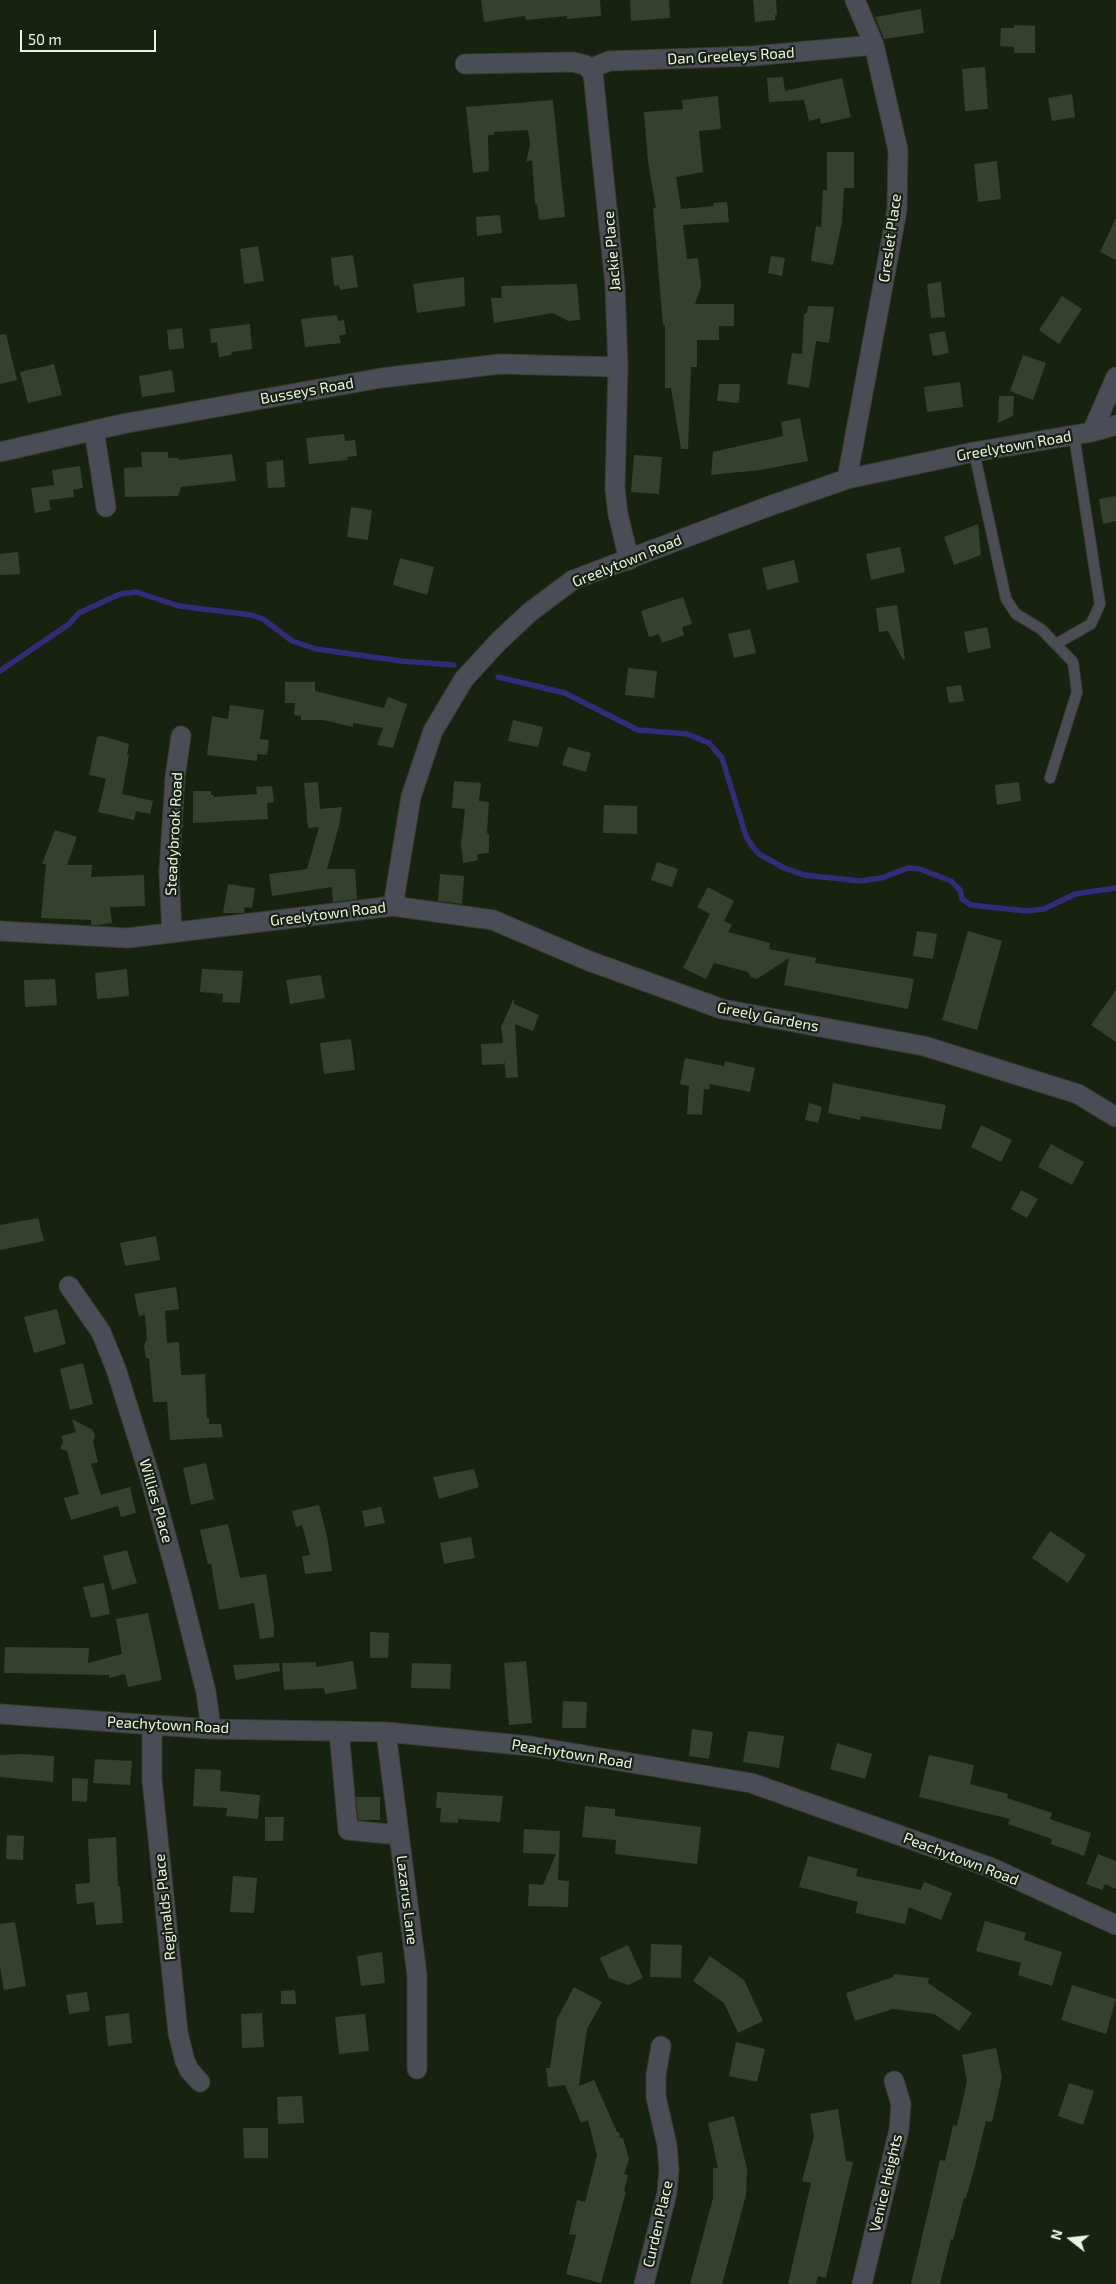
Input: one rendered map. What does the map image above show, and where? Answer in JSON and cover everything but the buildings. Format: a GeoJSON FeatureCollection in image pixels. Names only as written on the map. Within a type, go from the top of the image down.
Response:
{"type":"FeatureCollection","features":[{"type":"Feature","properties":{"kind":"street","name":"Greslet Place"},"geometry":{"type":"LineString","coordinates":[[847,479],[897,210],[898,150],[874,45],[855,0]]}},
{"type":"Feature","properties":{"kind":"street","name":"Dan Greeleys Road"},"geometry":{"type":"LineString","coordinates":[[590,69],[609,61],[745,57],[874,45]]}},
{"type":"Feature","properties":{"kind":"street"},"geometry":{"type":"LineString","coordinates":[[465,64],[573,62],[590,69]]}},
{"type":"Feature","properties":{"kind":"street","name":"Jackie Place"},"geometry":{"type":"LineString","coordinates":[[590,69],[596,85],[616,285],[618,367],[615,489],[618,514],[629,560]]}},
{"type":"Feature","properties":{"kind":"street","name":"Busseys Road"},"geometry":{"type":"LineString","coordinates":[[0,452],[94,430],[390,376],[500,364],[618,367]]}},
{"type":"Feature","properties":{"kind":"street"},"geometry":{"type":"LineString","coordinates":[[1083,434],[1116,377]]}},
{"type":"Feature","properties":{"kind":"street","name":"Greelytown Road"},"geometry":{"type":"LineString","coordinates":[[0,931],[128,938],[393,906],[411,797],[433,732],[464,680],[499,642],[530,612],[573,580],[847,479],[974,452],[1083,434],[1116,425]]}},
{"type":"Feature","properties":{"kind":"street"},"geometry":{"type":"LineString","coordinates":[[94,430],[106,507]]}},
{"type":"Feature","properties":{"kind":"street","name":"Steadybrook Road"},"geometry":{"type":"LineString","coordinates":[[172,933],[170,873],[175,778],[181,736]]}},
{"type":"Feature","properties":{"kind":"street","name":"Greely Gardens"},"geometry":{"type":"LineString","coordinates":[[393,906],[493,920],[589,961],[722,1009],[924,1046],[1078,1094],[1116,1117]]}},
{"type":"Feature","properties":{"kind":"street","name":"Willies Place"},"geometry":{"type":"LineString","coordinates":[[69,1286],[101,1332],[150,1477],[206,1692],[211,1729]]}},
{"type":"Feature","properties":{"kind":"street","name":"Peachytown Road"},"geometry":{"type":"LineString","coordinates":[[0,1714],[211,1729],[386,1732],[530,1746],[751,1783],[992,1868],[1116,1925]]}},
{"type":"Feature","properties":{"kind":"street","name":"Reginalds Place"},"geometry":{"type":"LineString","coordinates":[[152,1725],[152,1780],[178,2033],[189,2070],[200,2082]]}},
{"type":"Feature","properties":{"kind":"street"},"geometry":{"type":"LineString","coordinates":[[339,1731],[348,1830],[399,1835]]}},
{"type":"Feature","properties":{"kind":"street","name":"Lazarus Lane"},"geometry":{"type":"LineString","coordinates":[[386,1732],[417,1976],[417,2069]]}},
{"type":"Feature","properties":{"kind":"street","name":"Curden Place"},"geometry":{"type":"LineString","coordinates":[[644,2284],[667,2194],[669,2170],[667,2145],[656,2097],[656,2076],[661,2046]]}},
{"type":"Feature","properties":{"kind":"street","name":"Venice Heights"},"geometry":{"type":"LineString","coordinates":[[862,2284],[900,2123],[901,2104],[894,2081]]}},
{"type":"Feature","properties":{"kind":"lane"},"geometry":{"type":"LineString","coordinates":[[1056,644],[1091,624],[1100,604],[1083,434]]}},
{"type":"Feature","properties":{"kind":"lane"},"geometry":{"type":"LineString","coordinates":[[974,452],[1006,599],[1016,614],[1041,630],[1073,662],[1077,692],[1050,778]]}},
{"type":"Feature","properties":{"kind":"waterway"},"geometry":{"type":"LineString","coordinates":[[0,671],[69,624],[79,613],[120,594],[136,592],[179,606],[251,615],[263,619],[292,641],[316,649],[401,661],[454,665]]}},
{"type":"Feature","properties":{"kind":"waterway"},"geometry":{"type":"LineString","coordinates":[[498,677],[565,693],[638,730],[687,734],[709,743],[722,758],[746,836],[752,846],[759,854],[784,868],[804,875],[860,881],[881,878],[908,868],[920,869],[951,881],[960,890],[962,899],[971,905],[1026,911],[1044,909],[1075,894],[1116,888]]}}]}
